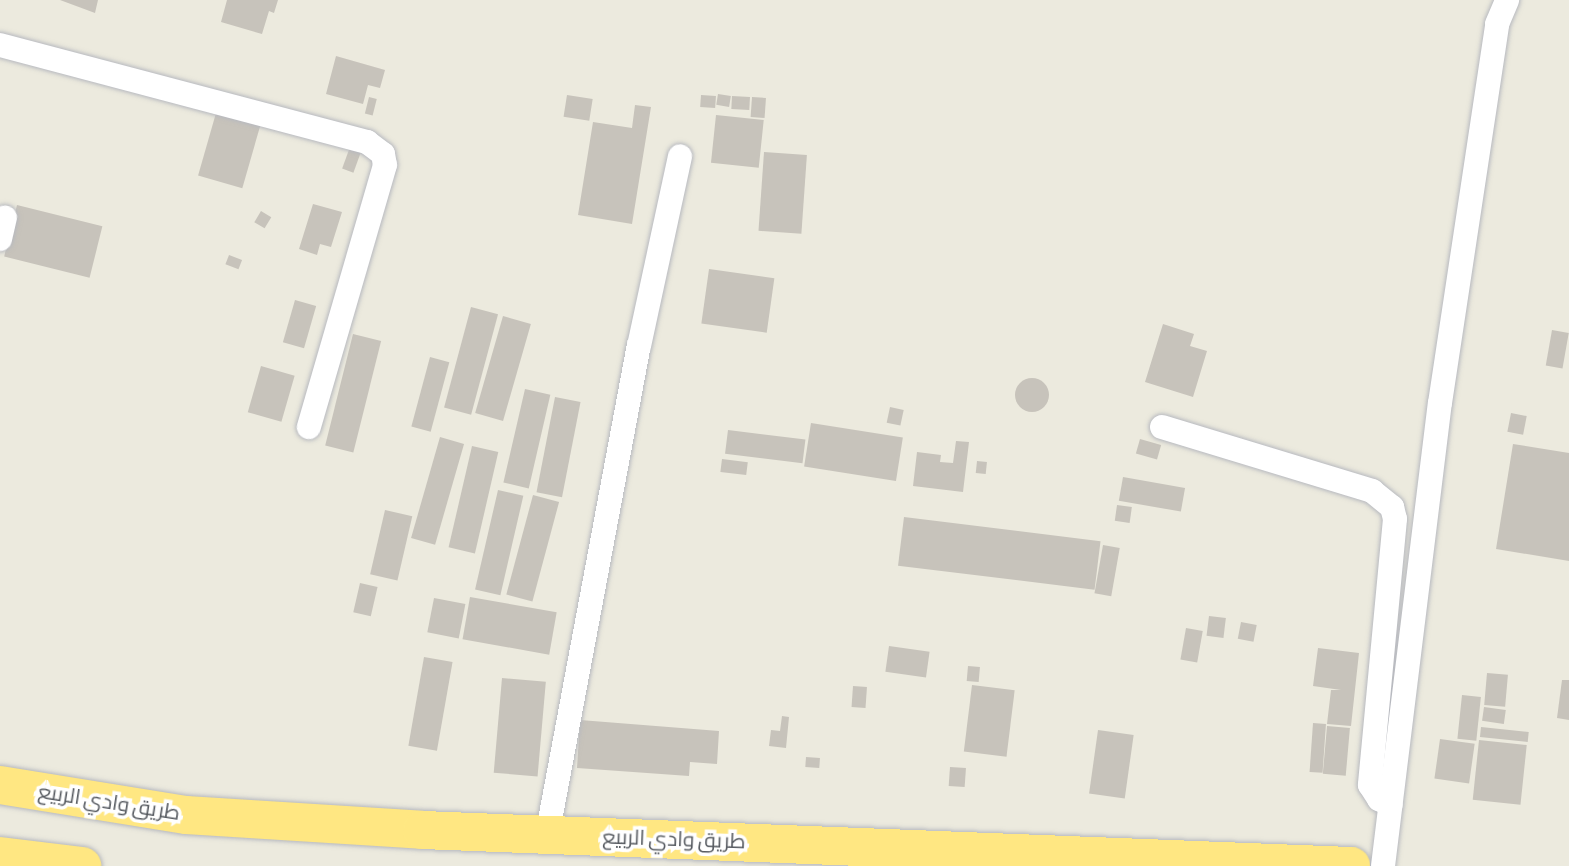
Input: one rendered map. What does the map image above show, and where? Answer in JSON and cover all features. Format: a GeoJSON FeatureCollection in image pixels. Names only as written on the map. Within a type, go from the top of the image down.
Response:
{"type":"FeatureCollection","features":[{"type":"Feature","properties":{"kind":"highway","name":"طريق وادي الربيع"},"geometry":{"type":"LineString","coordinates":[[0,785],[186,815],[547,836],[663,852],[1351,866]]}},
{"type":"Feature","properties":{"kind":"highway"},"geometry":{"type":"LineString","coordinates":[[0,856],[82,866]]}},
{"type":"Feature","properties":{"kind":"street"},"geometry":{"type":"LineString","coordinates":[[1382,866],[1440,403],[1461,285],[1497,24],[1507,0]]}},
{"type":"Feature","properties":{"kind":"street"},"geometry":{"type":"LineString","coordinates":[[0,45],[367,142],[383,154],[385,165],[309,427]]}},
{"type":"Feature","properties":{"kind":"street"},"geometry":{"type":"LineString","coordinates":[[547,836],[639,346],[680,156]]}},
{"type":"Feature","properties":{"kind":"street"},"geometry":{"type":"LineString","coordinates":[[1162,426],[1372,491],[1392,507],[1395,519],[1370,785],[1379,799],[1391,805]]}},
{"type":"Feature","properties":{"kind":"building"},"geometry":{"type":"Polygon","coordinates":[[[60,0],[98,0],[95,13],[60,0]]]}},
{"type":"Feature","properties":{"kind":"building"},"geometry":{"type":"Polygon","coordinates":[[[227,0],[278,0],[274,13],[269,11],[262,34],[221,22],[227,0]]]}},
{"type":"Feature","properties":{"kind":"building"},"geometry":{"type":"Polygon","coordinates":[[[336,56],[385,70],[380,88],[368,85],[363,104],[326,94],[336,56]]]}},
{"type":"Feature","properties":{"kind":"building"},"geometry":{"type":"Polygon","coordinates":[[[718,94],[731,96],[729,107],[716,105],[718,94]]]}},
{"type":"Feature","properties":{"kind":"building"},"geometry":{"type":"Polygon","coordinates":[[[567,95],[593,99],[589,121],[564,117],[567,95]]]}},
{"type":"Feature","properties":{"kind":"building"},"geometry":{"type":"Polygon","coordinates":[[[701,95],[716,96],[715,108],[700,107],[701,95]]]}},
{"type":"Feature","properties":{"kind":"building"},"geometry":{"type":"Polygon","coordinates":[[[732,96],[750,97],[749,110],[731,109],[732,96]]]}},
{"type":"Feature","properties":{"kind":"building"},"geometry":{"type":"Polygon","coordinates":[[[369,97],[377,99],[373,115],[365,113],[369,97]]]}},
{"type":"Feature","properties":{"kind":"building"},"geometry":{"type":"Polygon","coordinates":[[[752,97],[766,98],[765,118],[751,117],[752,97]]]}},
{"type":"Feature","properties":{"kind":"building"},"geometry":{"type":"Polygon","coordinates":[[[635,105],[651,107],[632,224],[578,215],[593,122],[632,128],[635,105]]]}},
{"type":"Feature","properties":{"kind":"building"},"geometry":{"type":"Polygon","coordinates":[[[216,113],[260,126],[242,188],[198,175],[216,113]]]}},
{"type":"Feature","properties":{"kind":"building"},"geometry":{"type":"Polygon","coordinates":[[[716,115],[764,120],[759,168],[711,163],[716,115]]]}},
{"type":"Feature","properties":{"kind":"building"},"geometry":{"type":"Polygon","coordinates":[[[350,147],[361,151],[353,173],[342,169],[350,147]]]}},
{"type":"Feature","properties":{"kind":"building"},"geometry":{"type":"Polygon","coordinates":[[[764,152],[807,155],[801,234],[758,231],[764,152]]]}},
{"type":"Feature","properties":{"kind":"building"},"geometry":{"type":"Polygon","coordinates":[[[313,204],[342,212],[331,247],[320,244],[317,255],[299,249],[313,204]]]}},
{"type":"Feature","properties":{"kind":"building"},"geometry":{"type":"Polygon","coordinates":[[[17,205],[102,226],[90,278],[4,256],[17,205]]]}},
{"type":"Feature","properties":{"kind":"building"},"geometry":{"type":"Polygon","coordinates":[[[261,211],[271,217],[265,228],[254,222],[261,211]]]}},
{"type":"Feature","properties":{"kind":"building"},"geometry":{"type":"Polygon","coordinates":[[[229,255],[242,260],[238,269],[225,264],[229,255]]]}},
{"type":"Feature","properties":{"kind":"building"},"geometry":{"type":"Polygon","coordinates":[[[709,269],[774,278],[767,333],[701,323],[709,269]]]}},
{"type":"Feature","properties":{"kind":"building"},"geometry":{"type":"Polygon","coordinates":[[[295,300],[316,306],[304,348],[283,342],[295,300]]]}},
{"type":"Feature","properties":{"kind":"building"},"geometry":{"type":"Polygon","coordinates":[[[471,307],[498,314],[471,415],[444,407],[471,307]]]}},
{"type":"Feature","properties":{"kind":"building"},"geometry":{"type":"Polygon","coordinates":[[[503,316],[531,324],[503,421],[475,413],[503,316]]]}},
{"type":"Feature","properties":{"kind":"building"},"geometry":{"type":"Polygon","coordinates":[[[1163,324],[1194,334],[1190,346],[1207,351],[1193,397],[1145,382],[1163,324]]]}},
{"type":"Feature","properties":{"kind":"building"},"geometry":{"type":"Polygon","coordinates":[[[1552,330],[1569,333],[1562,368],[1546,365],[1552,330]]]}},
{"type":"Feature","properties":{"kind":"building"},"geometry":{"type":"Polygon","coordinates":[[[353,334],[381,341],[353,453],[325,446],[353,334]]]}},
{"type":"Feature","properties":{"kind":"building"},"geometry":{"type":"Polygon","coordinates":[[[430,357],[449,362],[431,432],[411,427],[430,357]]]}},
{"type":"Feature","properties":{"kind":"building"},"geometry":{"type":"Polygon","coordinates":[[[261,366],[295,376],[281,422],[248,412],[261,366]]]}},
{"type":"Feature","properties":{"kind":"building"},"geometry":{"type":"Polygon","coordinates":[[[1032,378],[1044,383],[1049,395],[1044,407],[1032,412],[1020,407],[1015,395],[1020,383],[1032,378]]]}},
{"type":"Feature","properties":{"kind":"building"},"geometry":{"type":"Polygon","coordinates":[[[525,389],[550,395],[529,488],[503,483],[525,389]]]}},
{"type":"Feature","properties":{"kind":"building"},"geometry":{"type":"Polygon","coordinates":[[[555,397],[581,402],[562,497],[536,492],[555,397]]]}},
{"type":"Feature","properties":{"kind":"building"},"geometry":{"type":"Polygon","coordinates":[[[890,407],[904,410],[900,426],[887,423],[890,407]]]}},
{"type":"Feature","properties":{"kind":"building"},"geometry":{"type":"Polygon","coordinates":[[[1511,413],[1527,416],[1523,435],[1507,432],[1511,413]]]}},
{"type":"Feature","properties":{"kind":"building"},"geometry":{"type":"Polygon","coordinates":[[[811,423],[903,438],[896,481],[804,466],[811,423]]]}},
{"type":"Feature","properties":{"kind":"building"},"geometry":{"type":"Polygon","coordinates":[[[728,430],[805,440],[802,463],[725,454],[728,430]]]}},
{"type":"Feature","properties":{"kind":"building"},"geometry":{"type":"Polygon","coordinates":[[[440,437],[464,444],[435,545],[411,538],[440,437]]]}},
{"type":"Feature","properties":{"kind":"building"},"geometry":{"type":"Polygon","coordinates":[[[1140,439],[1161,445],[1157,459],[1136,453],[1140,439]]]}},
{"type":"Feature","properties":{"kind":"building"},"geometry":{"type":"Polygon","coordinates":[[[956,441],[969,442],[963,492],[913,486],[917,452],[941,455],[940,462],[953,463],[956,441]]]}},
{"type":"Feature","properties":{"kind":"building"},"geometry":{"type":"Polygon","coordinates":[[[1513,444],[1569,453],[1569,561],[1496,549],[1513,444]]]}},
{"type":"Feature","properties":{"kind":"building"},"geometry":{"type":"Polygon","coordinates":[[[472,446],[498,452],[475,553],[449,547],[472,446]]]}},
{"type":"Feature","properties":{"kind":"building"},"geometry":{"type":"Polygon","coordinates":[[[722,459],[748,462],[746,475],[720,472],[722,459]]]}},
{"type":"Feature","properties":{"kind":"building"},"geometry":{"type":"Polygon","coordinates":[[[977,461],[987,462],[986,474],[976,473],[977,461]]]}},
{"type":"Feature","properties":{"kind":"building"},"geometry":{"type":"Polygon","coordinates":[[[1123,477],[1185,488],[1181,512],[1119,501],[1123,477]]]}},
{"type":"Feature","properties":{"kind":"building"},"geometry":{"type":"Polygon","coordinates":[[[498,490],[523,496],[500,595],[475,589],[498,490]]]}},
{"type":"Feature","properties":{"kind":"building"},"geometry":{"type":"Polygon","coordinates":[[[533,495],[559,502],[532,601],[506,594],[533,495]]]}},
{"type":"Feature","properties":{"kind":"building"},"geometry":{"type":"Polygon","coordinates":[[[1117,505],[1132,507],[1130,523],[1115,521],[1117,505]]]}},
{"type":"Feature","properties":{"kind":"building"},"geometry":{"type":"Polygon","coordinates":[[[385,510],[412,516],[397,581],[370,574],[385,510]]]}},
{"type":"Feature","properties":{"kind":"building"},"geometry":{"type":"Polygon","coordinates":[[[904,517],[1101,541],[1095,590],[898,566],[904,517]]]}},
{"type":"Feature","properties":{"kind":"building"},"geometry":{"type":"Polygon","coordinates":[[[1103,545],[1120,548],[1111,596],[1094,593],[1103,545]]]}},
{"type":"Feature","properties":{"kind":"building"},"geometry":{"type":"Polygon","coordinates":[[[360,583],[378,587],[371,616],[353,612],[360,583]]]}},
{"type":"Feature","properties":{"kind":"building"},"geometry":{"type":"Polygon","coordinates":[[[470,597],[557,612],[549,655],[463,639],[470,597]]]}},
{"type":"Feature","properties":{"kind":"building"},"geometry":{"type":"Polygon","coordinates":[[[434,598],[465,604],[459,638],[427,632],[434,598]]]}},
{"type":"Feature","properties":{"kind":"building"},"geometry":{"type":"Polygon","coordinates":[[[1209,616],[1226,618],[1223,638],[1207,636],[1209,616]]]}},
{"type":"Feature","properties":{"kind":"building"},"geometry":{"type":"Polygon","coordinates":[[[1241,622],[1257,625],[1253,642],[1238,639],[1241,622]]]}},
{"type":"Feature","properties":{"kind":"building"},"geometry":{"type":"Polygon","coordinates":[[[1186,628],[1203,631],[1197,662],[1180,660],[1186,628]]]}},
{"type":"Feature","properties":{"kind":"building"},"geometry":{"type":"Polygon","coordinates":[[[889,646],[930,652],[926,677],[885,672],[889,646]]]}},
{"type":"Feature","properties":{"kind":"building"},"geometry":{"type":"Polygon","coordinates":[[[1318,648],[1359,653],[1351,726],[1327,724],[1331,690],[1341,690],[1313,686],[1318,648]]]}},
{"type":"Feature","properties":{"kind":"building"},"geometry":{"type":"Polygon","coordinates":[[[424,657],[453,662],[437,751],[408,746],[424,657]]]}},
{"type":"Feature","properties":{"kind":"building"},"geometry":{"type":"Polygon","coordinates":[[[968,666],[980,667],[979,682],[967,681],[968,666]]]}},
{"type":"Feature","properties":{"kind":"building"},"geometry":{"type":"Polygon","coordinates":[[[1487,673],[1508,675],[1505,707],[1484,705],[1487,673]]]}},
{"type":"Feature","properties":{"kind":"building"},"geometry":{"type":"Polygon","coordinates":[[[502,678],[546,682],[538,776],[494,773],[502,678]]]}},
{"type":"Feature","properties":{"kind":"building"},"geometry":{"type":"Polygon","coordinates":[[[1562,680],[1569,680],[1569,720],[1557,718],[1562,680]]]}},
{"type":"Feature","properties":{"kind":"building"},"geometry":{"type":"Polygon","coordinates":[[[972,685],[1015,690],[1007,757],[964,752],[972,685]]]}},
{"type":"Feature","properties":{"kind":"building"},"geometry":{"type":"Polygon","coordinates":[[[853,686],[867,687],[866,708],[852,707],[853,686]]]}},
{"type":"Feature","properties":{"kind":"building"},"geometry":{"type":"Polygon","coordinates":[[[1462,695],[1481,697],[1476,741],[1457,739],[1462,695]]]}},
{"type":"Feature","properties":{"kind":"building"},"geometry":{"type":"Polygon","coordinates":[[[1484,707],[1506,710],[1504,724],[1482,721],[1484,707]]]}},
{"type":"Feature","properties":{"kind":"building"},"geometry":{"type":"Polygon","coordinates":[[[782,716],[789,717],[786,748],[769,746],[771,730],[780,731],[782,716]]]}},
{"type":"Feature","properties":{"kind":"building"},"geometry":{"type":"Polygon","coordinates":[[[580,720],[719,731],[717,764],[690,762],[689,776],[577,768],[580,720]]]}},
{"type":"Feature","properties":{"kind":"building"},"geometry":{"type":"Polygon","coordinates":[[[1313,723],[1326,724],[1323,773],[1310,772],[1313,723]]]}},
{"type":"Feature","properties":{"kind":"building"},"geometry":{"type":"Polygon","coordinates":[[[1327,726],[1350,728],[1346,776],[1323,774],[1327,726]]]}},
{"type":"Feature","properties":{"kind":"building"},"geometry":{"type":"Polygon","coordinates":[[[1481,727],[1529,732],[1528,742],[1480,737],[1481,727]]]}},
{"type":"Feature","properties":{"kind":"building"},"geometry":{"type":"Polygon","coordinates":[[[1098,730],[1134,735],[1125,798],[1089,793],[1098,730]]]}},
{"type":"Feature","properties":{"kind":"building"},"geometry":{"type":"Polygon","coordinates":[[[1440,739],[1475,744],[1469,783],[1434,779],[1440,739]]]}},
{"type":"Feature","properties":{"kind":"building"},"geometry":{"type":"Polygon","coordinates":[[[1479,740],[1527,745],[1520,805],[1473,800],[1479,740]]]}},
{"type":"Feature","properties":{"kind":"building"},"geometry":{"type":"Polygon","coordinates":[[[806,757],[820,758],[819,768],[805,767],[806,757]]]}},
{"type":"Feature","properties":{"kind":"building"},"geometry":{"type":"Polygon","coordinates":[[[950,767],[966,768],[965,787],[949,786],[950,767]]]}}]}
